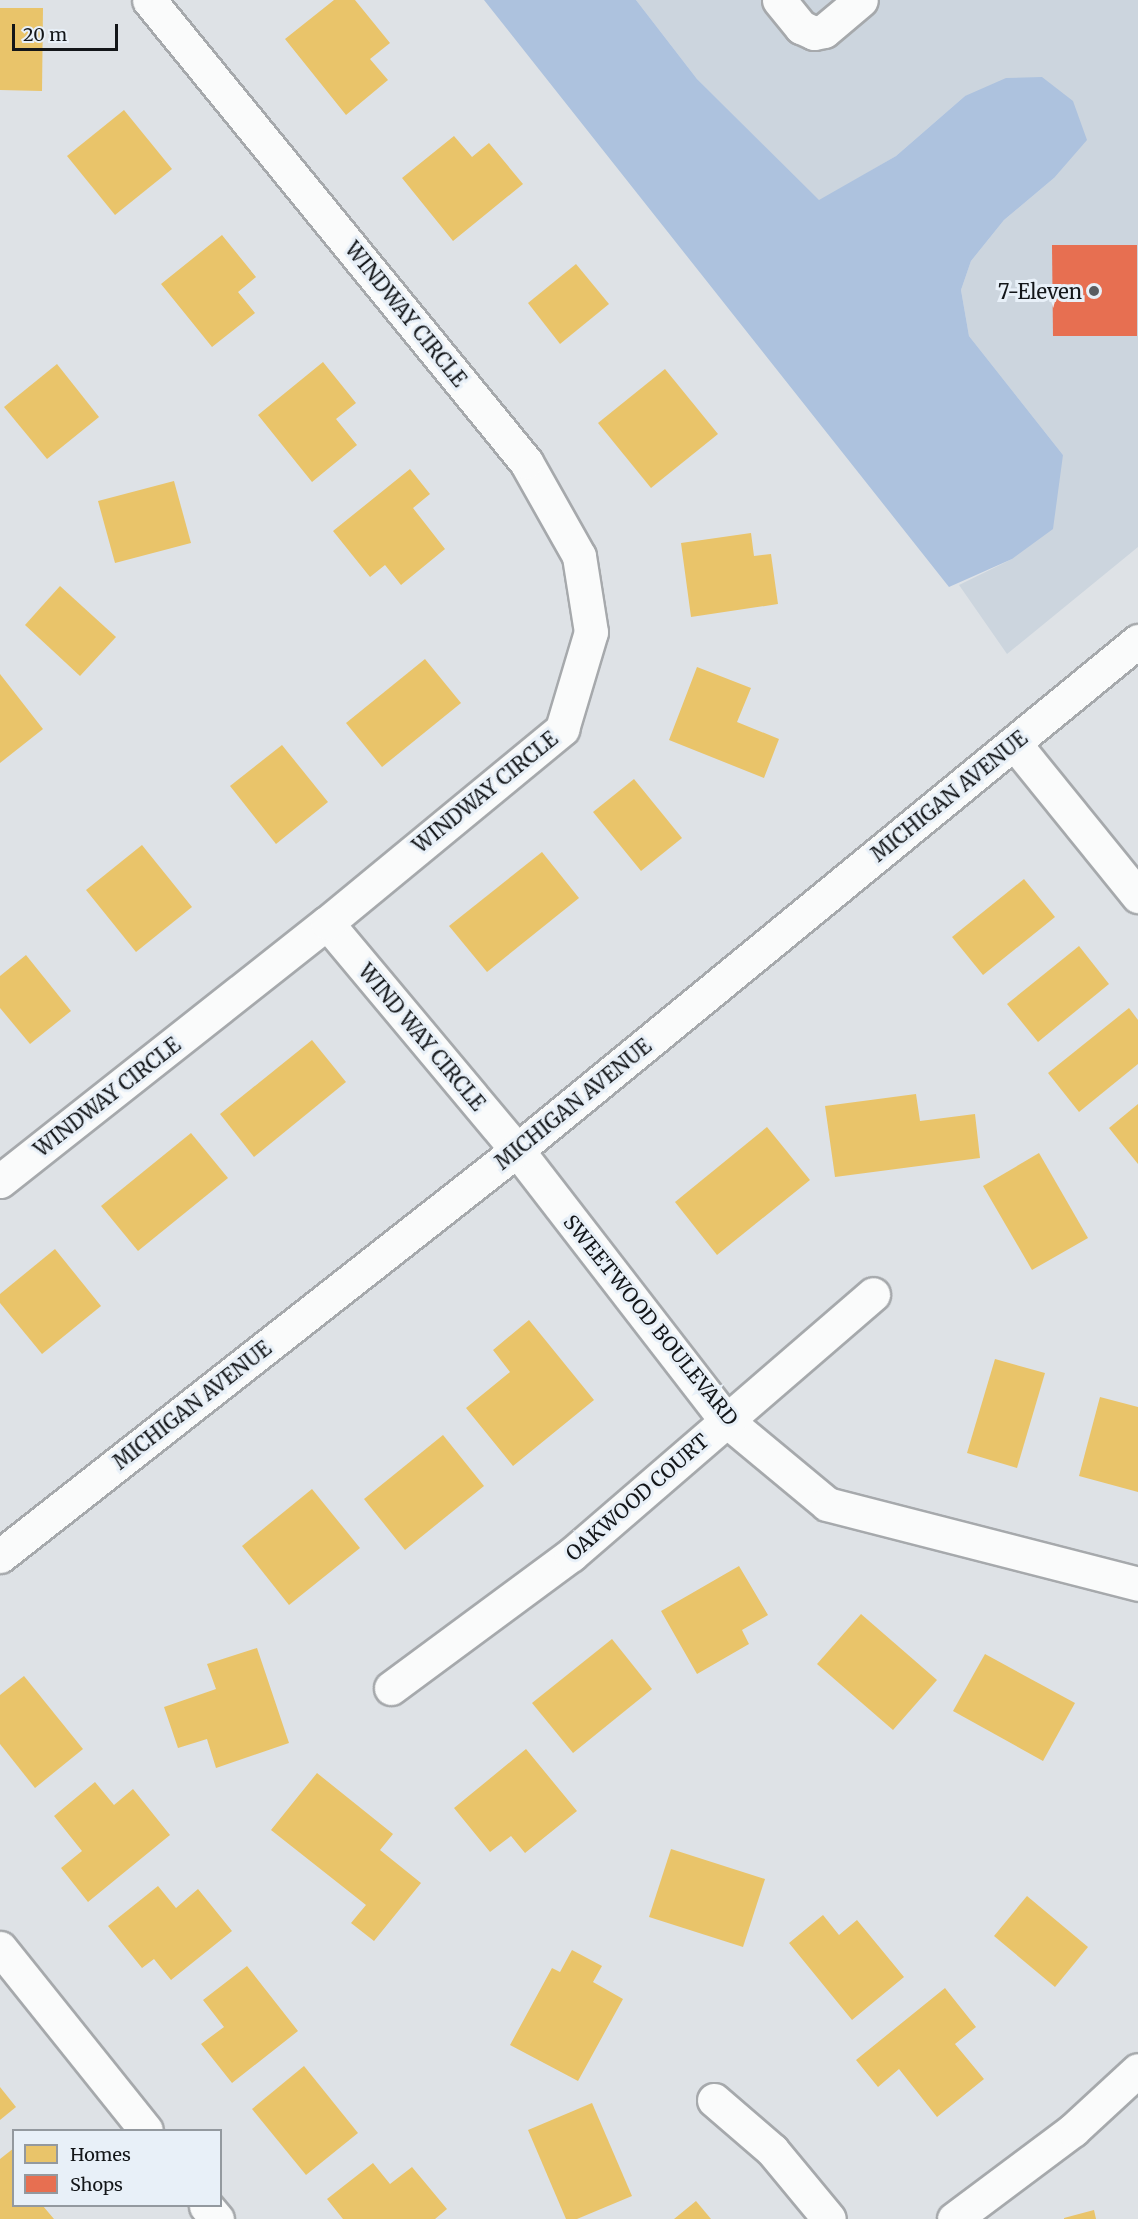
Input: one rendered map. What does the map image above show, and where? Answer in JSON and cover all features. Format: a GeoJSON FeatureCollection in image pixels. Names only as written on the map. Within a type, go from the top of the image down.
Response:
{"type":"FeatureCollection","features":[{"type":"Feature","properties":{"kind":"street","name":"WINDWAY CIRCLE"},"geometry":{"type":"LineString","coordinates":[[0,1181],[327,923],[562,729],[591,632],[579,556],[526,462],[149,0]]}},
{"type":"Feature","properties":{"kind":"street"},"geometry":{"type":"LineString","coordinates":[[779,0],[801,27],[814,33],[824,31],[861,0]]}},
{"type":"Feature","properties":{"kind":"street","name":"MICHIGAN AVENUE"},"geometry":{"type":"LineString","coordinates":[[0,1556],[517,1150],[1138,641]]}},
{"type":"Feature","properties":{"kind":"street"},"geometry":{"type":"LineString","coordinates":[[1014,743],[1138,896]]}},
{"type":"Feature","properties":{"kind":"street","name":"WIND WAY CIRCLE"},"geometry":{"type":"LineString","coordinates":[[327,923],[517,1150]]}},
{"type":"Feature","properties":{"kind":"street","name":"SWEETWOOD BOULEVARD"},"geometry":{"type":"LineString","coordinates":[[517,1150],[726,1420],[827,1504],[1138,1584]]}},
{"type":"Feature","properties":{"kind":"street","name":"OAKWOOD COURT"},"geometry":{"type":"LineString","coordinates":[[391,1688],[571,1555],[873,1294]]}},
{"type":"Feature","properties":{"kind":"street"},"geometry":{"type":"LineString","coordinates":[[0,1948],[145,2129]]}},
{"type":"Feature","properties":{"kind":"street"},"geometry":{"type":"LineString","coordinates":[[954,2219],[1073,2130],[1138,2070]]}},
{"type":"Feature","properties":{"kind":"street"},"geometry":{"type":"LineString","coordinates":[[714,2100],[772,2150],[829,2219]]}},
{"type":"Feature","properties":{"kind":"street"},"geometry":{"type":"LineString","coordinates":[[208,2207],[217,2219]]}},
{"type":"Feature","properties":{"kind":"shaded area"},"geometry":{"type":"Polygon","coordinates":[[[636,0],[1138,0],[1138,547],[1007,654],[959,585],[1012,559],[1063,455],[969,336],[961,290],[971,261],[1004,220],[1054,178],[965,96],[896,156],[819,201],[697,79],[636,0]]]}},
{"type":"Feature","properties":{"kind":"water"},"geometry":{"type":"Polygon","coordinates":[[[484,0],[636,0],[697,79],[819,200],[896,156],[965,96],[1006,78],[1042,77],[1073,101],[1087,140],[1054,178],[1004,220],[971,261],[961,290],[969,336],[1063,455],[1053,529],[1012,559],[949,587],[484,0]]]}},
{"type":"Feature","properties":{"kind":"building: Homes"},"geometry":{"type":"Polygon","coordinates":[[[334,0],[355,0],[390,43],[370,59],[388,80],[346,115],[285,39],[334,0]]]}},
{"type":"Feature","properties":{"kind":"building: Homes"},"geometry":{"type":"Polygon","coordinates":[[[0,8],[43,8],[42,91],[0,90],[0,8]]]}},
{"type":"Feature","properties":{"kind":"building: Homes"},"geometry":{"type":"Polygon","coordinates":[[[124,110],[172,169],[115,215],[67,156],[124,110]]]}},
{"type":"Feature","properties":{"kind":"building: Homes"},"geometry":{"type":"Polygon","coordinates":[[[454,136],[472,157],[489,143],[523,184],[453,241],[402,178],[454,136]]]}},
{"type":"Feature","properties":{"kind":"building: Homes"},"geometry":{"type":"Polygon","coordinates":[[[222,235],[256,277],[238,292],[255,313],[212,347],[161,284],[222,235]]]}},
{"type":"Feature","properties":{"kind":"building: Homes"},"geometry":{"type":"Polygon","coordinates":[[[576,264],[609,304],[560,344],[528,303],[576,264]]]}},
{"type":"Feature","properties":{"kind":"building: Homes"},"geometry":{"type":"Polygon","coordinates":[[[323,362],[356,403],[336,419],[357,445],[312,482],[258,415],[323,362]]]}},
{"type":"Feature","properties":{"kind":"building: Homes"},"geometry":{"type":"Polygon","coordinates":[[[57,364],[99,417],[47,459],[4,407],[57,364]]]}},
{"type":"Feature","properties":{"kind":"building: Homes"},"geometry":{"type":"Polygon","coordinates":[[[665,369],[718,434],[651,488],[598,423],[665,369]]]}},
{"type":"Feature","properties":{"kind":"building: Homes"},"geometry":{"type":"Polygon","coordinates":[[[410,469],[430,494],[413,508],[445,549],[401,585],[385,565],[370,577],[333,531],[410,469]]]}},
{"type":"Feature","properties":{"kind":"building: Homes"},"geometry":{"type":"Polygon","coordinates":[[[174,481],[191,543],[115,563],[98,501],[174,481]]]}},
{"type":"Feature","properties":{"kind":"building: Homes"},"geometry":{"type":"Polygon","coordinates":[[[751,533],[754,556],[771,554],[778,604],[691,617],[681,543],[751,533]]]}},
{"type":"Feature","properties":{"kind":"building: Homes"},"geometry":{"type":"Polygon","coordinates":[[[60,586],[116,637],[80,676],[25,625],[60,586]]]}},
{"type":"Feature","properties":{"kind":"building: Homes"},"geometry":{"type":"Polygon","coordinates":[[[425,659],[461,703],[382,767],[346,723],[425,659]]]}},
{"type":"Feature","properties":{"kind":"building: Homes"},"geometry":{"type":"Polygon","coordinates":[[[697,667],[751,688],[737,722],[779,739],[764,778],[669,740],[697,667]]]}},
{"type":"Feature","properties":{"kind":"building: Homes"},"geometry":{"type":"Polygon","coordinates":[[[0,674],[43,729],[0,763],[0,674]]]}},
{"type":"Feature","properties":{"kind":"building: Homes"},"geometry":{"type":"Polygon","coordinates":[[[282,745],[328,802],[276,844],[230,786],[282,745]]]}},
{"type":"Feature","properties":{"kind":"building: Homes"},"geometry":{"type":"Polygon","coordinates":[[[634,779],[682,838],[641,871],[593,812],[634,779]]]}},
{"type":"Feature","properties":{"kind":"building: Homes"},"geometry":{"type":"Polygon","coordinates":[[[142,845],[192,907],[136,952],[86,890],[142,845]]]}},
{"type":"Feature","properties":{"kind":"building: Homes"},"geometry":{"type":"Polygon","coordinates":[[[542,852],[579,898],[487,972],[449,926],[542,852]]]}},
{"type":"Feature","properties":{"kind":"building: Homes"},"geometry":{"type":"Polygon","coordinates":[[[1024,879],[1055,917],[983,975],[952,937],[1024,879]]]}},
{"type":"Feature","properties":{"kind":"building: Homes"},"geometry":{"type":"Polygon","coordinates":[[[1079,946],[1109,984],[1038,1042],[1007,1004],[1079,946]]]}},
{"type":"Feature","properties":{"kind":"building: Homes"},"geometry":{"type":"Polygon","coordinates":[[[26,955],[71,1011],[30,1044],[0,1008],[0,976],[26,955]]]}},
{"type":"Feature","properties":{"kind":"building: Homes"},"geometry":{"type":"Polygon","coordinates":[[[1129,1008],[1138,1020],[1138,1064],[1079,1112],[1048,1073],[1129,1008]]]}},
{"type":"Feature","properties":{"kind":"building: Homes"},"geometry":{"type":"Polygon","coordinates":[[[312,1040],[346,1082],[254,1157],[220,1114],[312,1040]]]}},
{"type":"Feature","properties":{"kind":"building: Homes"},"geometry":{"type":"Polygon","coordinates":[[[916,1094],[920,1121],[975,1114],[980,1158],[835,1177],[825,1106],[916,1094]]]}},
{"type":"Feature","properties":{"kind":"building: Homes"},"geometry":{"type":"Polygon","coordinates":[[[1138,1104],[1138,1164],[1109,1128],[1138,1104]]]}},
{"type":"Feature","properties":{"kind":"building: Homes"},"geometry":{"type":"Polygon","coordinates":[[[767,1127],[810,1180],[717,1255],[675,1202],[767,1127]]]}},
{"type":"Feature","properties":{"kind":"building: Homes"},"geometry":{"type":"Polygon","coordinates":[[[191,1133],[228,1178],[138,1251],[101,1206],[191,1133]]]}},
{"type":"Feature","properties":{"kind":"building: Homes"},"geometry":{"type":"Polygon","coordinates":[[[1039,1153],[1088,1238],[1032,1270],[983,1186],[1039,1153]]]}},
{"type":"Feature","properties":{"kind":"building: Homes"},"geometry":{"type":"Polygon","coordinates":[[[55,1249],[101,1306],[42,1354],[0,1303],[0,1294],[55,1249]]]}},
{"type":"Feature","properties":{"kind":"building: Homes"},"geometry":{"type":"Polygon","coordinates":[[[529,1320],[594,1400],[513,1466],[466,1408],[510,1372],[493,1350],[529,1320]]]}},
{"type":"Feature","properties":{"kind":"building: Homes"},"geometry":{"type":"Polygon","coordinates":[[[995,1359],[1045,1373],[1017,1468],[967,1453],[995,1359]]]}},
{"type":"Feature","properties":{"kind":"building: Homes"},"geometry":{"type":"Polygon","coordinates":[[[1100,1397],[1138,1407],[1138,1492],[1079,1476],[1100,1397]]]}},
{"type":"Feature","properties":{"kind":"building: Homes"},"geometry":{"type":"Polygon","coordinates":[[[443,1435],[484,1486],[405,1550],[364,1499],[443,1435]]]}},
{"type":"Feature","properties":{"kind":"building: Homes"},"geometry":{"type":"Polygon","coordinates":[[[312,1489],[360,1548],[289,1605],[242,1546],[312,1489]]]}},
{"type":"Feature","properties":{"kind":"building: Homes"},"geometry":{"type":"Polygon","coordinates":[[[739,1566],[768,1615],[742,1630],[749,1644],[697,1674],[661,1611],[739,1566]]]}},
{"type":"Feature","properties":{"kind":"building: Homes"},"geometry":{"type":"Polygon","coordinates":[[[861,1614],[937,1680],[893,1730],[817,1664],[861,1614]]]}},
{"type":"Feature","properties":{"kind":"building: Homes"},"geometry":{"type":"Polygon","coordinates":[[[612,1639],[652,1689],[573,1753],[532,1703],[612,1639]]]}},
{"type":"Feature","properties":{"kind":"building: Homes"},"geometry":{"type":"Polygon","coordinates":[[[257,1648],[289,1743],[216,1768],[207,1739],[178,1748],[164,1707],[216,1689],[207,1664],[257,1648]]]}},
{"type":"Feature","properties":{"kind":"building: Homes"},"geometry":{"type":"Polygon","coordinates":[[[985,1654],[1075,1703],[1043,1761],[953,1711],[985,1654]]]}},
{"type":"Feature","properties":{"kind":"building: Homes"},"geometry":{"type":"Polygon","coordinates":[[[24,1676],[83,1749],[35,1788],[0,1744],[0,1695],[24,1676]]]}},
{"type":"Feature","properties":{"kind":"building: Homes"},"geometry":{"type":"Polygon","coordinates":[[[526,1749],[577,1811],[525,1853],[511,1836],[490,1852],[454,1808],[526,1749]]]}},
{"type":"Feature","properties":{"kind":"building: Homes"},"geometry":{"type":"Polygon","coordinates":[[[317,1773],[393,1834],[380,1850],[421,1883],[374,1941],[351,1923],[366,1905],[271,1830],[317,1773]]]}},
{"type":"Feature","properties":{"kind":"building: Homes"},"geometry":{"type":"Polygon","coordinates":[[[95,1782],[114,1805],[133,1789],[170,1835],[88,1902],[61,1868],[82,1851],[54,1816],[95,1782]]]}},
{"type":"Feature","properties":{"kind":"building: Homes"},"geometry":{"type":"Polygon","coordinates":[[[671,1849],[765,1879],[743,1947],[649,1917],[671,1849]]]}},
{"type":"Feature","properties":{"kind":"building: Homes"},"geometry":{"type":"Polygon","coordinates":[[[158,1886],[176,1908],[198,1889],[232,1931],[171,1980],[154,1959],[142,1968],[108,1926],[158,1886]]]}},
{"type":"Feature","properties":{"kind":"building: Homes"},"geometry":{"type":"Polygon","coordinates":[[[1027,1896],[1088,1947],[1055,1987],[994,1936],[1027,1896]]]}},
{"type":"Feature","properties":{"kind":"building: Homes"},"geometry":{"type":"Polygon","coordinates":[[[823,1915],[839,1935],[857,1920],[904,1977],[852,2020],[789,1943],[823,1915]]]}},
{"type":"Feature","properties":{"kind":"building: Homes"},"geometry":{"type":"Polygon","coordinates":[[[572,1950],[602,1966],[593,1982],[623,1999],[578,2081],[510,2045],[552,1968],[560,1972],[572,1950]]]}},
{"type":"Feature","properties":{"kind":"building: Homes"},"geometry":{"type":"Polygon","coordinates":[[[247,1966],[298,2031],[232,2083],[201,2044],[224,2027],[203,2000],[247,1966]]]}},
{"type":"Feature","properties":{"kind":"building: Homes"},"geometry":{"type":"Polygon","coordinates":[[[945,1988],[976,2027],[955,2044],[984,2079],[937,2117],[899,2069],[878,2087],[856,2060],[945,1988]]]}},
{"type":"Feature","properties":{"kind":"building: Homes"},"geometry":{"type":"Polygon","coordinates":[[[304,2066],[358,2133],[306,2175],[252,2109],[304,2066]]]}},
{"type":"Feature","properties":{"kind":"building: Homes"},"geometry":{"type":"Polygon","coordinates":[[[0,2087],[16,2107],[0,2120],[0,2087]]]}},
{"type":"Feature","properties":{"kind":"building: Homes"},"geometry":{"type":"Polygon","coordinates":[[[592,2103],[632,2196],[577,2219],[566,2219],[528,2130],[592,2103]]]}},
{"type":"Feature","properties":{"kind":"building: Homes"},"geometry":{"type":"Polygon","coordinates":[[[12,2150],[12,2207],[44,2207],[54,2219],[0,2219],[0,2159],[12,2150]]]}},
{"type":"Feature","properties":{"kind":"building: Homes"},"geometry":{"type":"Polygon","coordinates":[[[373,2163],[390,2184],[412,2167],[447,2209],[435,2219],[343,2219],[327,2199],[373,2163]]]}},
{"type":"Feature","properties":{"kind":"building: Homes"},"geometry":{"type":"Polygon","coordinates":[[[696,2201],[711,2219],[674,2219],[696,2201]]]}},
{"type":"Feature","properties":{"kind":"building: Homes"},"geometry":{"type":"Polygon","coordinates":[[[1094,2210],[1096,2219],[1064,2219],[1064,2218],[1094,2210]]]}},
{"type":"Feature","properties":{"kind":"building: Shops","name":"7-Eleven"},"geometry":{"type":"Polygon","coordinates":[[[1052,245],[1137,245],[1137,336],[1053,336],[1052,245]]]}},
{"type":"Feature","properties":{"kind":"place","name":"7-Eleven"},"geometry":{"type":"Point","coordinates":[1094,291]}}]}
